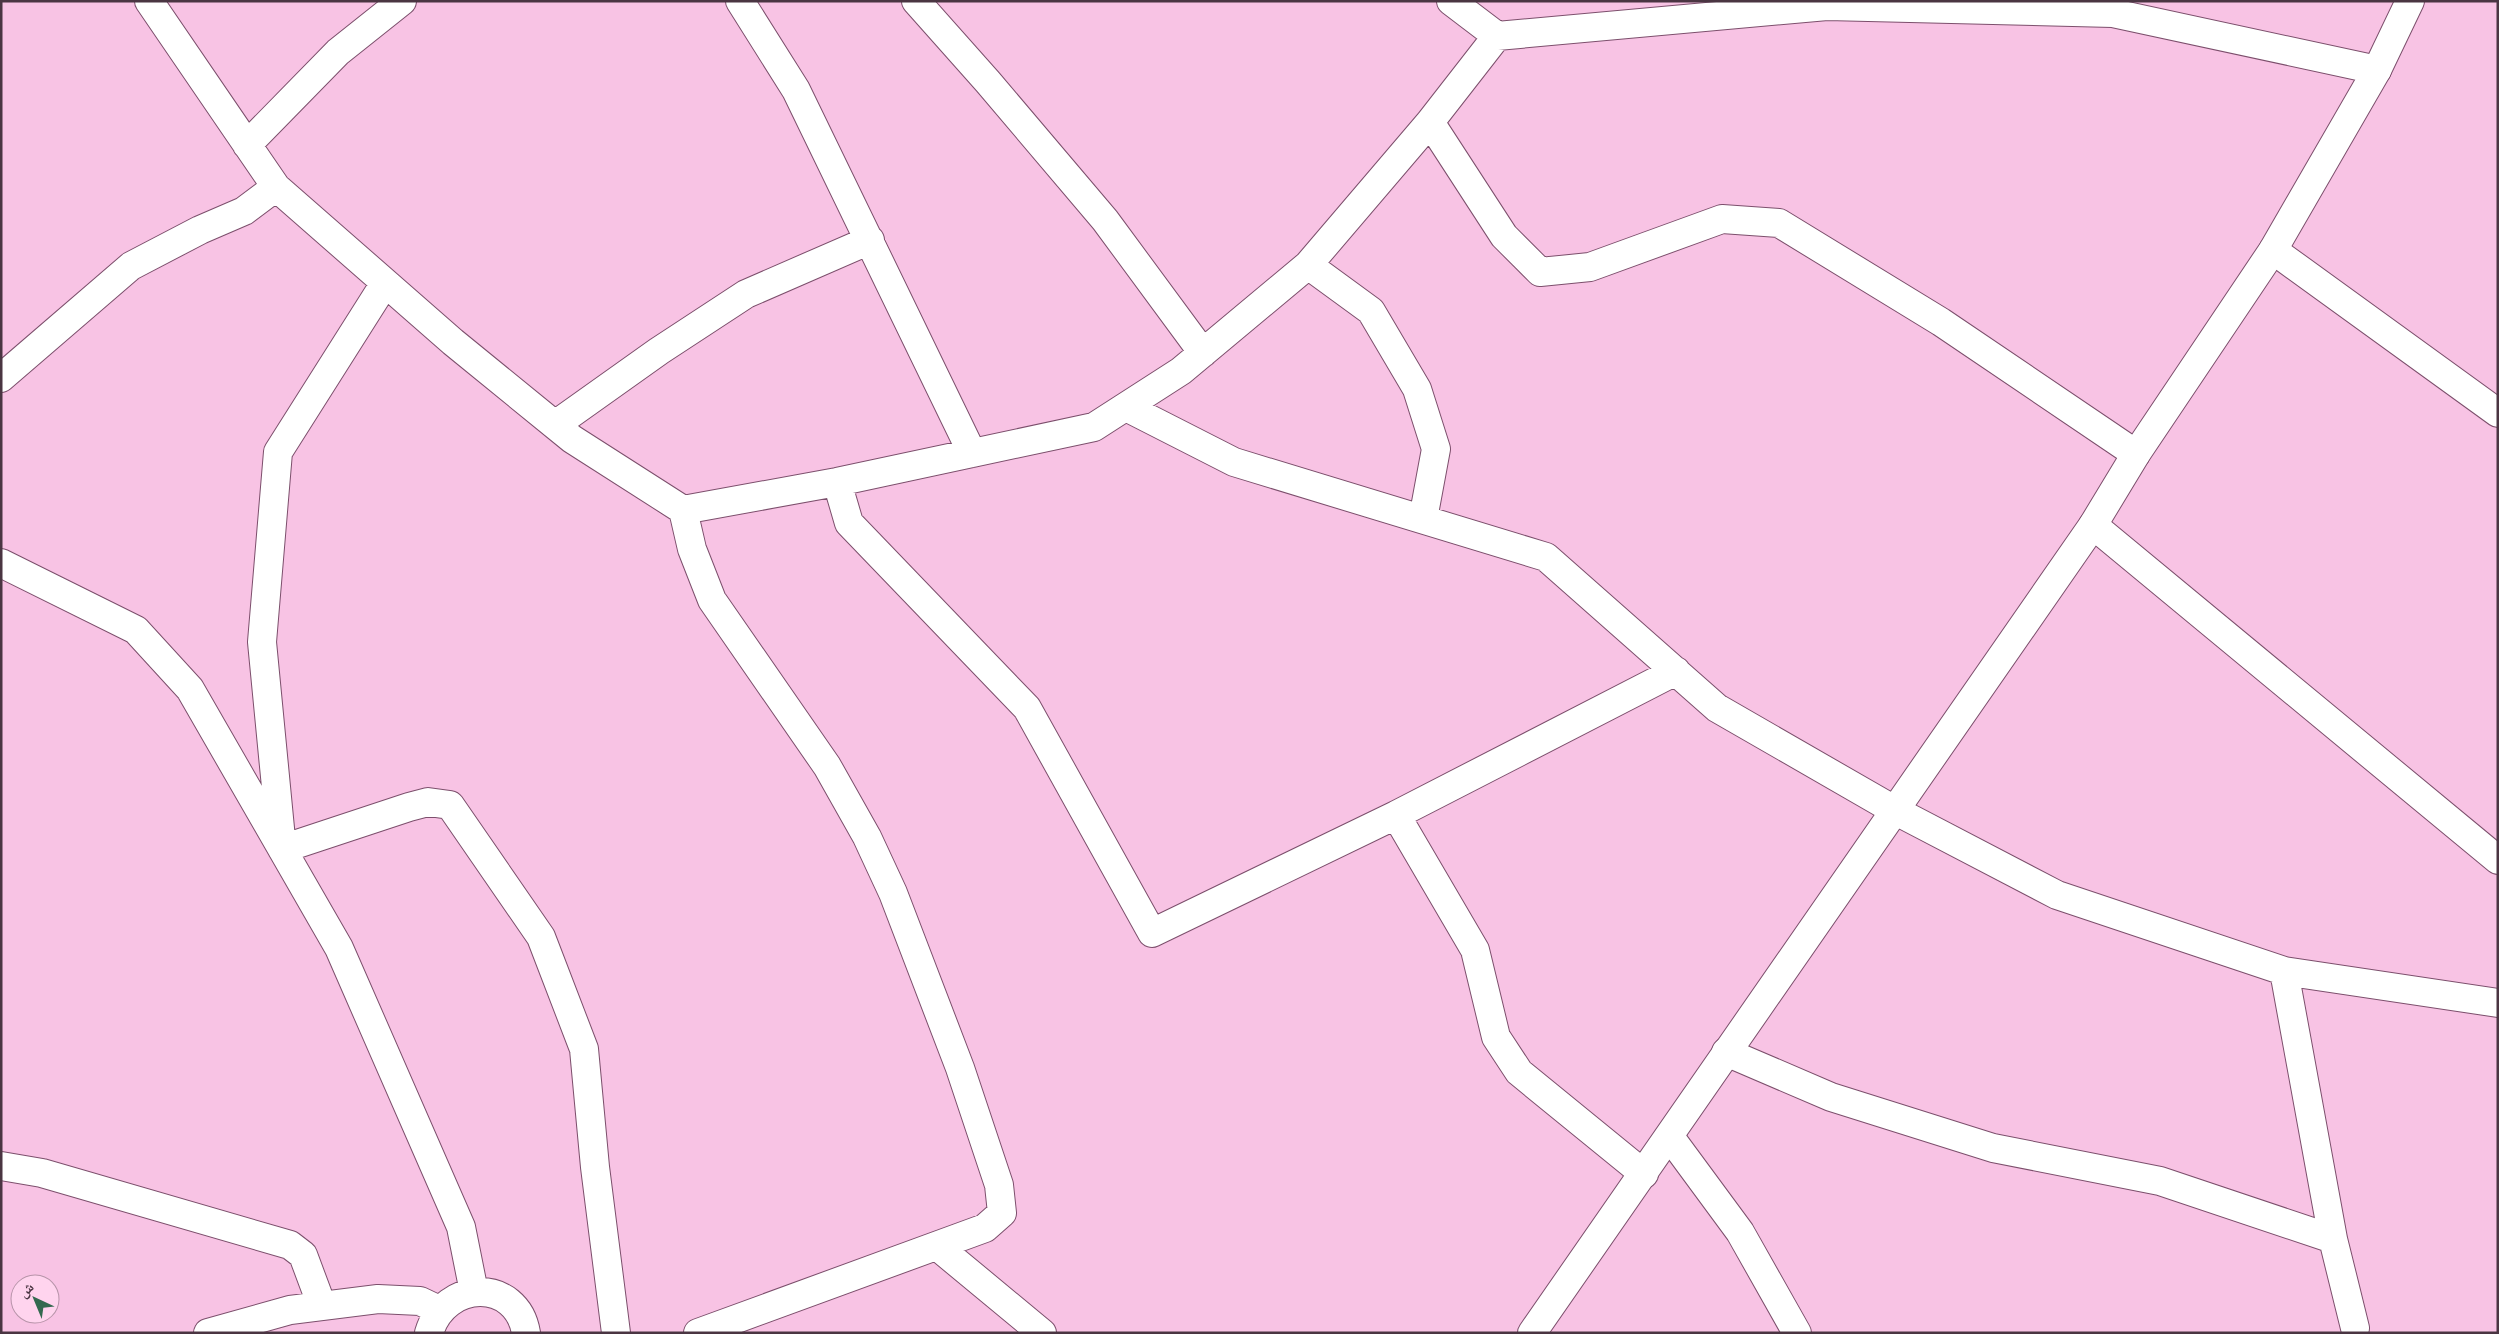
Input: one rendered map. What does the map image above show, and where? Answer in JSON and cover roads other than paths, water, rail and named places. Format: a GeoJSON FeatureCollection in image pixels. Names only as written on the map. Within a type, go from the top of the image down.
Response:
{"type":"FeatureCollection","features":[{"type":"Feature","properties":{"kind":"street"},"geometry":{"type":"LineString","coordinates":[[149,1],[276,187],[453,342],[572,439],[682,510],[692,549],[712,600],[827,766],[867,837],[893,893],[960,1068],[999,1185],[1002,1213],[985,1228],[698,1333]]}},
{"type":"Feature","properties":{"kind":"street"},"geometry":{"type":"LineString","coordinates":[[247,145],[338,52],[402,1]]}},
{"type":"Feature","properties":{"kind":"street"},"geometry":{"type":"LineString","coordinates":[[740,1],[796,90],[972,453]]}},
{"type":"Feature","properties":{"kind":"street"},"geometry":{"type":"LineString","coordinates":[[916,1],[1106,220],[1203,353]]}},
{"type":"Feature","properties":{"kind":"street"},"geometry":{"type":"LineString","coordinates":[[1532,1333],[1670,1137],[1726,1052],[1896,811],[2093,525],[2136,454],[2273,250],[2377,70],[2410,1]]}},
{"type":"Feature","properties":{"kind":"street"},"geometry":{"type":"LineString","coordinates":[[1456,3],[1498,36],[1827,6],[2113,13],[2377,70]]}},
{"type":"Feature","properties":{"kind":"street"},"geometry":{"type":"LineString","coordinates":[[682,510],[837,482],[1094,427],[1181,371],[1308,265],[1430,122],[1498,36]]}},
{"type":"Feature","properties":{"kind":"street"},"geometry":{"type":"LineString","coordinates":[[1430,122],[1504,236],[1540,272],[1590,267],[1722,219],[1779,223],[1941,322],[2136,454]]}},
{"type":"Feature","properties":{"kind":"street"},"geometry":{"type":"LineString","coordinates":[[1,378],[131,266],[200,230],[244,211],[276,187]]}},
{"type":"Feature","properties":{"kind":"street"},"geometry":{"type":"LineString","coordinates":[[555,425],[659,351],[746,294],[870,240]]}},
{"type":"Feature","properties":{"kind":"street"},"geometry":{"type":"LineString","coordinates":[[2273,250],[2498,413]]}},
{"type":"Feature","properties":{"kind":"street"},"geometry":{"type":"LineString","coordinates":[[1308,265],[1371,310],[1417,389],[1436,449],[1423,519]]}},
{"type":"Feature","properties":{"kind":"street"},"geometry":{"type":"LineString","coordinates":[[282,849],[262,642],[278,452],[385,283]]}},
{"type":"Feature","properties":{"kind":"street"},"geometry":{"type":"LineString","coordinates":[[1126,407],[1234,462],[1546,557],[1717,708],[1896,811],[2057,895],[2284,972],[2498,1003]]}},
{"type":"Feature","properties":{"kind":"street"},"geometry":{"type":"LineString","coordinates":[[837,482],[849,523],[1027,708],[1152,933],[1396,815],[1676,671]]}},
{"type":"Feature","properties":{"kind":"street"},"geometry":{"type":"LineString","coordinates":[[2093,525],[2498,860]]}},
{"type":"Feature","properties":{"kind":"street"},"geometry":{"type":"LineString","coordinates":[[1,563],[136,630],[190,689],[339,948],[462,1227],[474,1292]]}},
{"type":"Feature","properties":{"kind":"street"},"geometry":{"type":"LineString","coordinates":[[282,849],[428,802],[450,805],[540,937],[584,1050],[595,1167],[616,1333]]}},
{"type":"Feature","properties":{"kind":"street"},"geometry":{"type":"LineString","coordinates":[[1396,815],[1474,950],[1496,1037],[1519,1072],[1644,1174]]}},
{"type":"Feature","properties":{"kind":"street"},"geometry":{"type":"LineString","coordinates":[[2284,972],[2333,1239],[2355,1328]]}},
{"type":"Feature","properties":{"kind":"street"},"geometry":{"type":"LineString","coordinates":[[1726,1052],[1831,1097],[1983,1145],[2160,1181],[2333,1239]]}},
{"type":"Feature","properties":{"kind":"street"},"geometry":{"type":"LineString","coordinates":[[1670,1137],[1740,1232],[1797,1333]]}},
{"type":"Feature","properties":{"kind":"street"},"geometry":{"type":"LineString","coordinates":[[1,1166],[42,1173],[290,1245],[303,1255],[322,1306]]}},
{"type":"Feature","properties":{"kind":"street"},"geometry":{"type":"LineString","coordinates":[[936,1246],[1042,1333]]}},
{"type":"Feature","properties":{"kind":"street"},"geometry":{"type":"LineString","coordinates":[[208,1333],[290,1310],[378,1300],[420,1301],[434,1321],[455,1298],[474,1292],[487,1293],[510,1304],[519,1314],[526,1333]]}}]}
